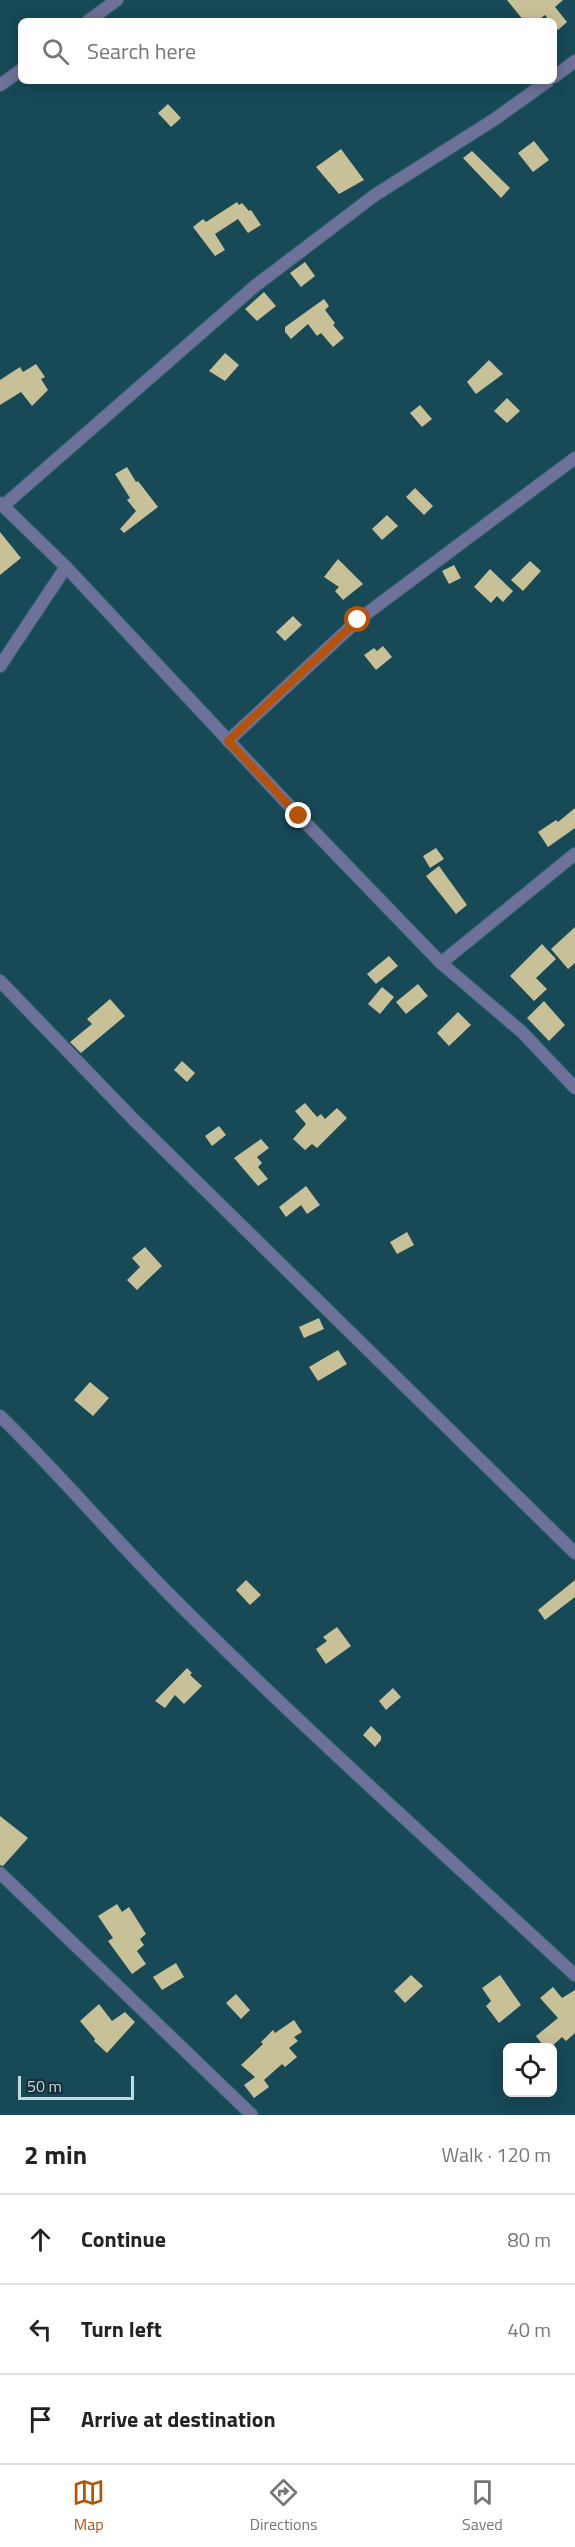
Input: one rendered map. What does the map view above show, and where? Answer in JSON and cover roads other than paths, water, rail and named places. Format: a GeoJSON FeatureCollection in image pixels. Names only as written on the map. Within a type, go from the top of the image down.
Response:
{"type":"FeatureCollection","features":[{"type":"Feature","properties":{"kind":"street"},"geometry":{"type":"LineString","coordinates":[[92,18],[117,0]]}},
{"type":"Feature","properties":{"kind":"street"},"geometry":{"type":"LineString","coordinates":[[557,75],[575,61]]}},
{"type":"Feature","properties":{"kind":"street"},"geometry":{"type":"LineString","coordinates":[[0,85],[18,72]]}},
{"type":"Feature","properties":{"kind":"street"},"geometry":{"type":"LineString","coordinates":[[544,84],[495,119],[375,195],[255,286],[1,505],[66,567],[228,741],[441,963],[522,1032],[575,1088]]}},
{"type":"Feature","properties":{"kind":"street"},"geometry":{"type":"LineString","coordinates":[[228,741],[358,620],[575,458]]}},
{"type":"Feature","properties":{"kind":"street"},"geometry":{"type":"LineString","coordinates":[[0,666],[66,567]]}},
{"type":"Feature","properties":{"kind":"street"},"geometry":{"type":"LineString","coordinates":[[441,963],[575,854]]}},
{"type":"Feature","properties":{"kind":"street"},"geometry":{"type":"LineString","coordinates":[[0,981],[135,1120],[575,1553]]}},
{"type":"Feature","properties":{"kind":"street"},"geometry":{"type":"LineString","coordinates":[[0,1416],[51,1465],[106,1530],[173,1598],[329,1748],[575,1975]]}},
{"type":"Feature","properties":{"kind":"street"},"geometry":{"type":"LineString","coordinates":[[0,1873],[252,2115]]}}]}
